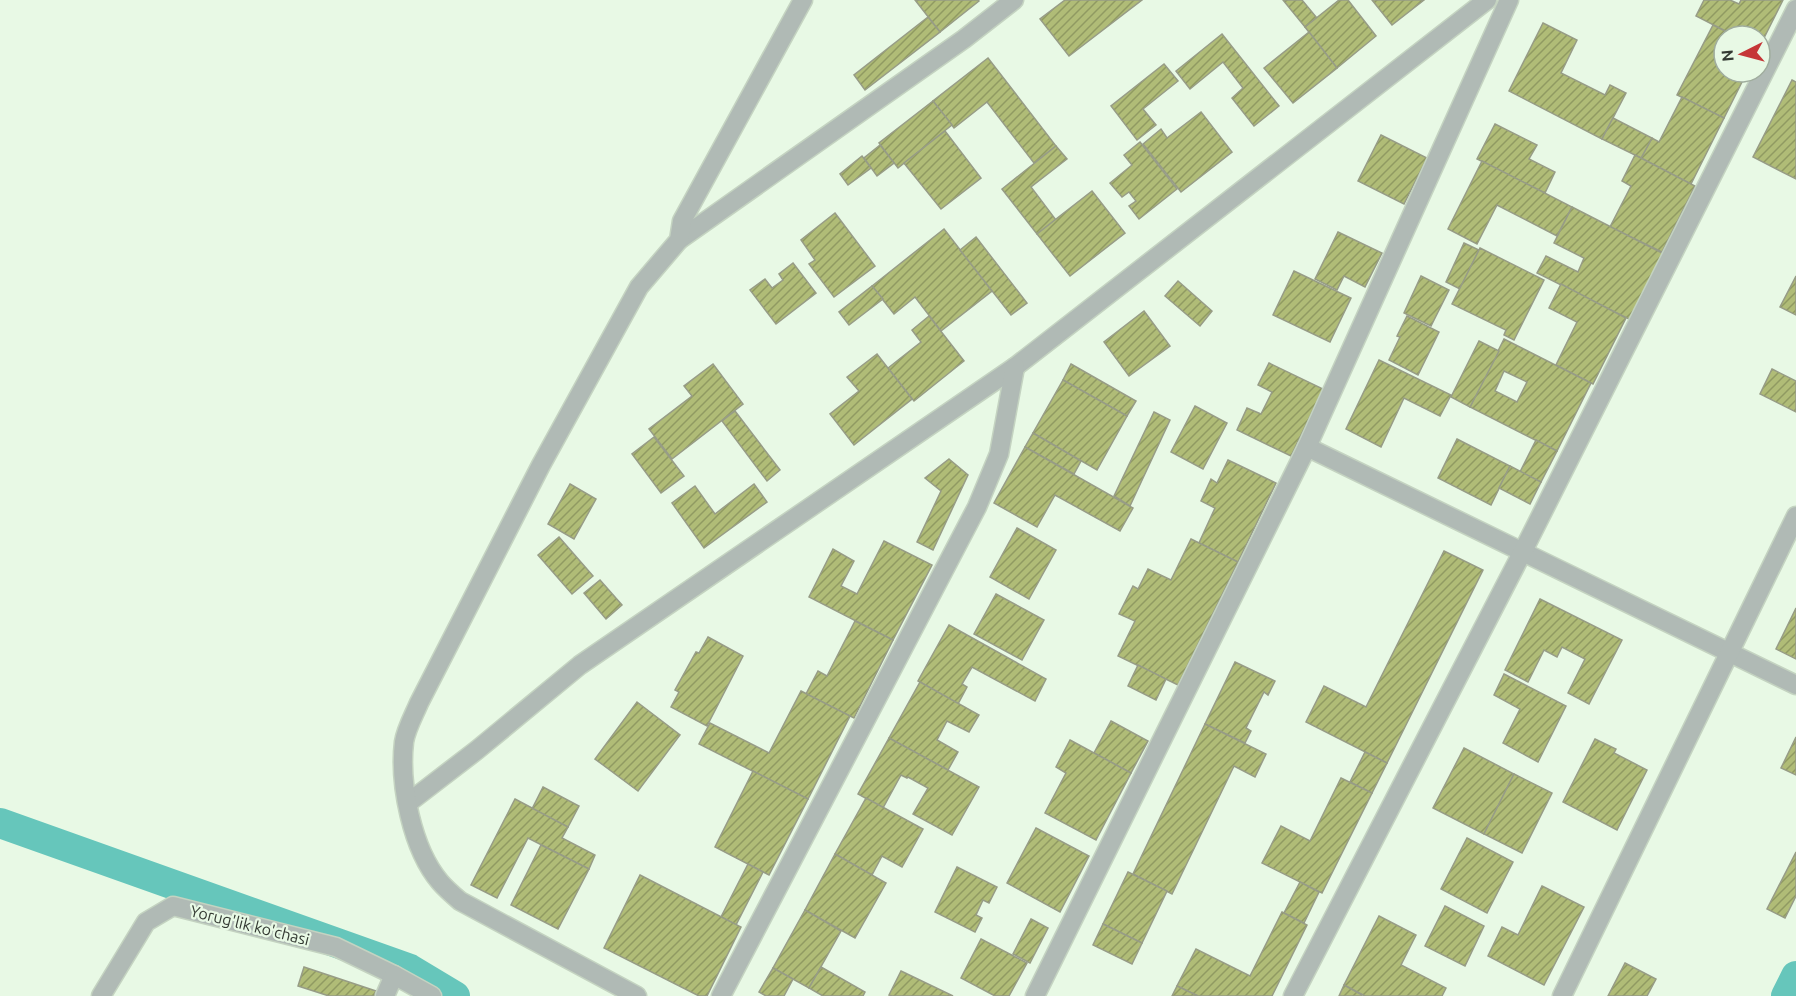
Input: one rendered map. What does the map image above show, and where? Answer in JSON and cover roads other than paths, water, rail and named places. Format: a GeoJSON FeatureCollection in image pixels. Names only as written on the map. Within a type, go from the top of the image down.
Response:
{"type":"FeatureCollection","features":[{"type":"Feature","properties":{"kind":"street"},"geometry":{"type":"LineString","coordinates":[[679,240],[682,221],[803,0]]}},
{"type":"Feature","properties":{"kind":"street"},"geometry":{"type":"LineString","coordinates":[[637,996],[460,901],[440,882],[424,858],[408,803],[404,776],[405,740],[419,703],[541,465],[639,287],[679,240],[963,39],[1014,0]]}},
{"type":"Feature","properties":{"kind":"street"},"geometry":{"type":"LineString","coordinates":[[408,803],[477,750],[580,664],[1015,368],[1487,0]]}},
{"type":"Feature","properties":{"kind":"street"},"geometry":{"type":"LineString","coordinates":[[1035,996],[1307,447],[1509,0]]}},
{"type":"Feature","properties":{"kind":"street"},"geometry":{"type":"LineString","coordinates":[[1293,996],[1522,553],[1796,9]]}},
{"type":"Feature","properties":{"kind":"street"},"geometry":{"type":"LineString","coordinates":[[721,996],[977,507],[999,454],[1015,368]]}},
{"type":"Feature","properties":{"kind":"street"},"geometry":{"type":"LineString","coordinates":[[1307,447],[1796,685]]}},
{"type":"Feature","properties":{"kind":"street"},"geometry":{"type":"LineString","coordinates":[[1562,996],[1796,516]]}},
{"type":"Feature","properties":{"kind":"street","name":"Yorug'lik ko'chasi"},"geometry":{"type":"LineString","coordinates":[[101,996],[146,922],[173,906],[336,947],[432,996]]}},
{"type":"Feature","properties":{"kind":"street"},"geometry":{"type":"LineString","coordinates":[[385,996],[394,975]]}},
{"type":"Feature","properties":{"kind":"waterway"},"geometry":{"type":"LineString","coordinates":[[0,823],[410,969],[455,996]]}},
{"type":"Feature","properties":{"kind":"waterway"},"geometry":{"type":"LineString","coordinates":[[1786,996],[1796,976]]}}]}
